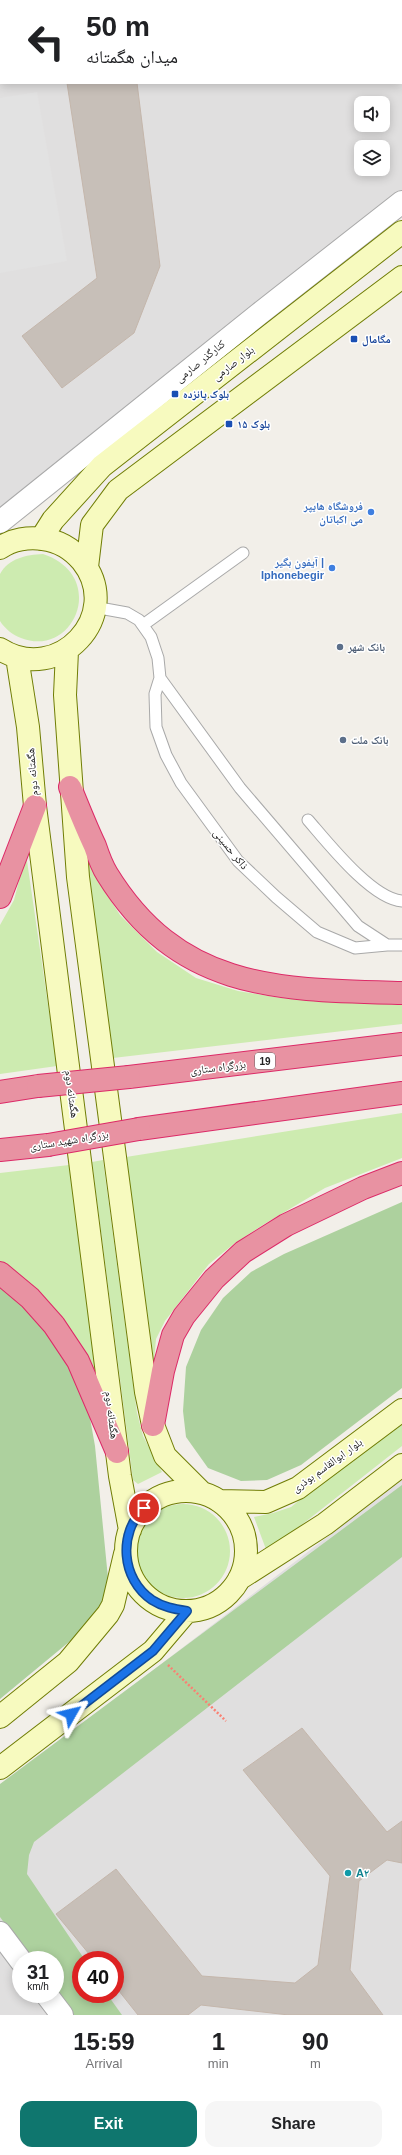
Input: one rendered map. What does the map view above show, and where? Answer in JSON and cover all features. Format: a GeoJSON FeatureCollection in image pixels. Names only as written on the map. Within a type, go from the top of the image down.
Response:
{"type":"FeatureCollection","features":[{"type":"Feature","properties":{"kind":"highway"},"geometry":{"type":"LineString","coordinates":[[70,787],[106,873],[131,909],[160,937],[194,960],[227,975],[263,984],[328,991],[402,993]]}},
{"type":"Feature","properties":{"kind":"highway"},"geometry":{"type":"LineString","coordinates":[[0,897],[35,806]]}},
{"type":"Feature","properties":{"kind":"highway","name":"بزرگراه ستاری"},"geometry":{"type":"LineString","coordinates":[[0,1092],[38,1086],[128,1077],[402,1044]]}},
{"type":"Feature","properties":{"kind":"highway","name":"بزرگراه شهید ستاری"},"geometry":{"type":"LineString","coordinates":[[0,1150],[48,1145],[139,1129],[402,1093]]}},
{"type":"Feature","properties":{"kind":"highway"},"geometry":{"type":"LineString","coordinates":[[153,1425],[163,1371],[173,1335],[184,1316],[214,1279],[243,1252],[286,1225],[363,1188],[402,1173]]}},
{"type":"Feature","properties":{"kind":"highway"},"geometry":{"type":"LineString","coordinates":[[0,1273],[35,1303],[54,1325],[78,1361],[117,1452]]}},
{"type":"Feature","properties":{"kind":"main road","name":"بلوار صارمی"},"geometry":{"type":"LineString","coordinates":[[41,538],[53,520],[102,466],[402,232]]}},
{"type":"Feature","properties":{"kind":"main road"},"geometry":{"type":"LineString","coordinates":[[87,567],[92,525],[118,490],[400,281]]}},
{"type":"Feature","properties":{"kind":"main road"},"geometry":{"type":"LineString","coordinates":[[0,548],[18,540],[41,538],[51,540],[65,546],[77,555],[87,567],[93,582],[96,597],[88,628],[79,641],[67,651],[51,658],[34,660],[8,653]]}},
{"type":"Feature","properties":{"kind":"main road"},"geometry":{"type":"LineString","coordinates":[[67,651],[65,695],[70,787],[78,877],[146,1392],[153,1425],[165,1456],[211,1497],[233,1513],[242,1529],[246,1546],[245,1564],[239,1579],[230,1592],[217,1602],[203,1609],[187,1611],[168,1608],[151,1600],[138,1586],[129,1570],[128,1540]]}},
{"type":"Feature","properties":{"kind":"main road","name":"هگمتانه دوم"},"geometry":{"type":"LineString","coordinates":[[8,653],[28,727],[35,806],[128,1540]]}},
{"type":"Feature","properties":{"kind":"main road","name":"بلوار ابوالقاسم بوذری"},"geometry":{"type":"LineString","coordinates":[[211,1497],[266,1502],[298,1488],[402,1410]]}},
{"type":"Feature","properties":{"kind":"main road"},"geometry":{"type":"LineString","coordinates":[[239,1579],[326,1524],[402,1465]]}},
{"type":"Feature","properties":{"kind":"main road"},"geometry":{"type":"LineString","coordinates":[[0,1717],[68,1662],[108,1614],[113,1605],[128,1540],[142,1510],[151,1502],[167,1494],[184,1491],[211,1497]]}},
{"type":"Feature","properties":{"kind":"main road"},"geometry":{"type":"LineString","coordinates":[[0,1768],[153,1651],[187,1611]]}},
{"type":"Feature","properties":{"kind":"street","name":"کنارگذر صارمی"},"geometry":{"type":"LineString","coordinates":[[0,522],[259,314],[402,202]]}},
{"type":"Feature","properties":{"kind":"street"},"geometry":{"type":"LineString","coordinates":[[0,1933],[14,1951]]}},
{"type":"Feature","properties":{"kind":"street"},"geometry":{"type":"LineString","coordinates":[[53,2003],[62,2015]]}},
{"type":"Feature","properties":{"kind":"lane"},"geometry":{"type":"LineString","coordinates":[[143,625],[243,553]]}},
{"type":"Feature","properties":{"kind":"lane","name":"ذاکر حسینی"},"geometry":{"type":"LineString","coordinates":[[94,607],[127,613],[143,625],[151,637],[158,658],[160,678],[155,694],[156,727],[166,755],[181,783],[238,861],[276,897],[318,932],[355,948],[402,945]]}},
{"type":"Feature","properties":{"kind":"lane"},"geometry":{"type":"LineString","coordinates":[[160,678],[240,788],[358,926],[387,945]]}},
{"type":"Feature","properties":{"kind":"lane"},"geometry":{"type":"LineString","coordinates":[[308,820],[350,868],[392,900],[402,901]]}},
{"type":"Feature","properties":{"kind":"path"},"geometry":{"type":"LineString","coordinates":[[153,1651],[226,1720]]}},
{"type":"Feature","properties":{"kind":"shaded area"},"geometry":{"type":"Polygon","coordinates":[[[0,84],[402,84],[402,191],[0,507],[0,84]]]}},
{"type":"Feature","properties":{"kind":"shaded area"},"geometry":{"type":"Polygon","coordinates":[[[37,92],[67,261],[0,273],[0,98],[37,92]]]}},
{"type":"Feature","properties":{"kind":"shaded area"},"geometry":{"type":"Polygon","coordinates":[[[402,1480],[402,2015],[0,2015],[0,1787],[402,1480]]]}},
{"type":"Feature","properties":{"kind":"green space"},"geometry":{"type":"Polygon","coordinates":[[[43,554],[63,565],[75,579],[79,596],[77,612],[69,626],[56,637],[40,641],[18,637],[7,629],[0,621],[0,574],[8,564],[18,558],[43,554]]]}},
{"type":"Feature","properties":{"kind":"green space"},"geometry":{"type":"Polygon","coordinates":[[[84,853],[100,884],[120,915],[157,952],[196,978],[238,991],[281,998],[402,1005],[402,1024],[113,1058],[84,853]]]}},
{"type":"Feature","properties":{"kind":"green space"},"geometry":{"type":"Polygon","coordinates":[[[26,854],[57,1066],[0,1074],[0,925],[14,900],[26,854]]]}},
{"type":"Feature","properties":{"kind":"green space"},"geometry":{"type":"Polygon","coordinates":[[[402,1113],[402,1158],[325,1188],[235,1243],[209,1264],[165,1321],[156,1339],[154,1362],[126,1157],[402,1113]]]}},
{"type":"Feature","properties":{"kind":"green space"},"geometry":{"type":"Polygon","coordinates":[[[103,1160],[137,1413],[143,1436],[162,1472],[138,1484],[133,1480],[92,1162],[103,1160]]]}},
{"type":"Feature","properties":{"kind":"green space"},"geometry":{"type":"Polygon","coordinates":[[[69,1165],[100,1402],[18,1275],[0,1262],[0,1173],[69,1165]]]}},
{"type":"Feature","properties":{"kind":"green space"},"geometry":{"type":"Polygon","coordinates":[[[402,1202],[402,1388],[301,1465],[267,1480],[241,1481],[208,1468],[186,1437],[183,1411],[186,1367],[201,1330],[223,1298],[251,1272],[284,1254],[402,1202]]]}},
{"type":"Feature","properties":{"kind":"green space"},"geometry":{"type":"Polygon","coordinates":[[[0,1283],[59,1343],[88,1407],[95,1446],[108,1578],[104,1602],[75,1637],[0,1699],[0,1283]]]}},
{"type":"Feature","properties":{"kind":"green space"},"geometry":{"type":"Polygon","coordinates":[[[402,1418],[402,1446],[267,1552],[254,1517],[291,1507],[402,1418]]]}},
{"type":"Feature","properties":{"kind":"green space"},"geometry":{"type":"Polygon","coordinates":[[[402,1485],[402,1557],[34,1842],[29,1855],[27,1874],[79,1951],[72,1951],[72,2003],[113,2003],[122,2015],[72,2015],[63,2003],[64,1951],[25,1951],[0,1917],[0,1784],[402,1485]]]}},
{"type":"Feature","properties":{"kind":"green space"},"geometry":{"type":"Polygon","coordinates":[[[183,1504],[201,1508],[216,1518],[226,1533],[230,1551],[226,1569],[216,1584],[201,1594],[183,1598],[165,1594],[150,1584],[140,1569],[136,1551],[140,1533],[150,1518],[165,1508],[183,1504]]]}},
{"type":"Feature","properties":{"kind":"building"},"geometry":{"type":"Polygon","coordinates":[[[67,84],[137,84],[160,266],[134,333],[62,388],[22,336],[97,278],[67,84]]]}},
{"type":"Feature","properties":{"kind":"building","name":"A۲"},"geometry":{"type":"Polygon","coordinates":[[[302,1728],[387,1832],[402,1821],[402,1863],[387,1860],[359,1881],[350,1970],[383,2015],[289,2015],[201,2005],[188,2015],[138,2015],[124,1997],[124,1951],[87,1951],[56,1914],[116,1869],[202,1976],[295,1983],[318,1965],[330,1876],[243,1770],[302,1728]]]}},
{"type":"Feature","properties":{"kind":"place","name":"مگامال"},"geometry":{"type":"Point","coordinates":[354,339]}},
{"type":"Feature","properties":{"kind":"place","name":"بلوک پانزده"},"geometry":{"type":"Point","coordinates":[175,394]}},
{"type":"Feature","properties":{"kind":"place","name":"بلوک ۱۵"},"geometry":{"type":"Point","coordinates":[229,424]}},
{"type":"Feature","properties":{"kind":"place","name":"فروشگاه هایپر می اکباتان"},"geometry":{"type":"Point","coordinates":[371,512]}},
{"type":"Feature","properties":{"kind":"place","name":"آیفون بگیر | Iphonebegir"},"geometry":{"type":"Point","coordinates":[332,568]}},
{"type":"Feature","properties":{"kind":"place","name":"بانک شهر"},"geometry":{"type":"Point","coordinates":[340,647]}},
{"type":"Feature","properties":{"kind":"place","name":"بانک ملت"},"geometry":{"type":"Point","coordinates":[343,740]}},
{"type":"Feature","properties":{"kind":"place","name":"A۲"},"geometry":{"type":"Point","coordinates":[348,1873]}},
{"type":"Feature","properties":{"kind":"route"},"geometry":{"type":"LineString","coordinates":[[71,1714],[153,1651],[187,1611],[168,1608],[151,1600],[138,1586],[129,1570],[126,1551],[127,1540],[130,1530],[138,1515],[144,1508]]}}]}
